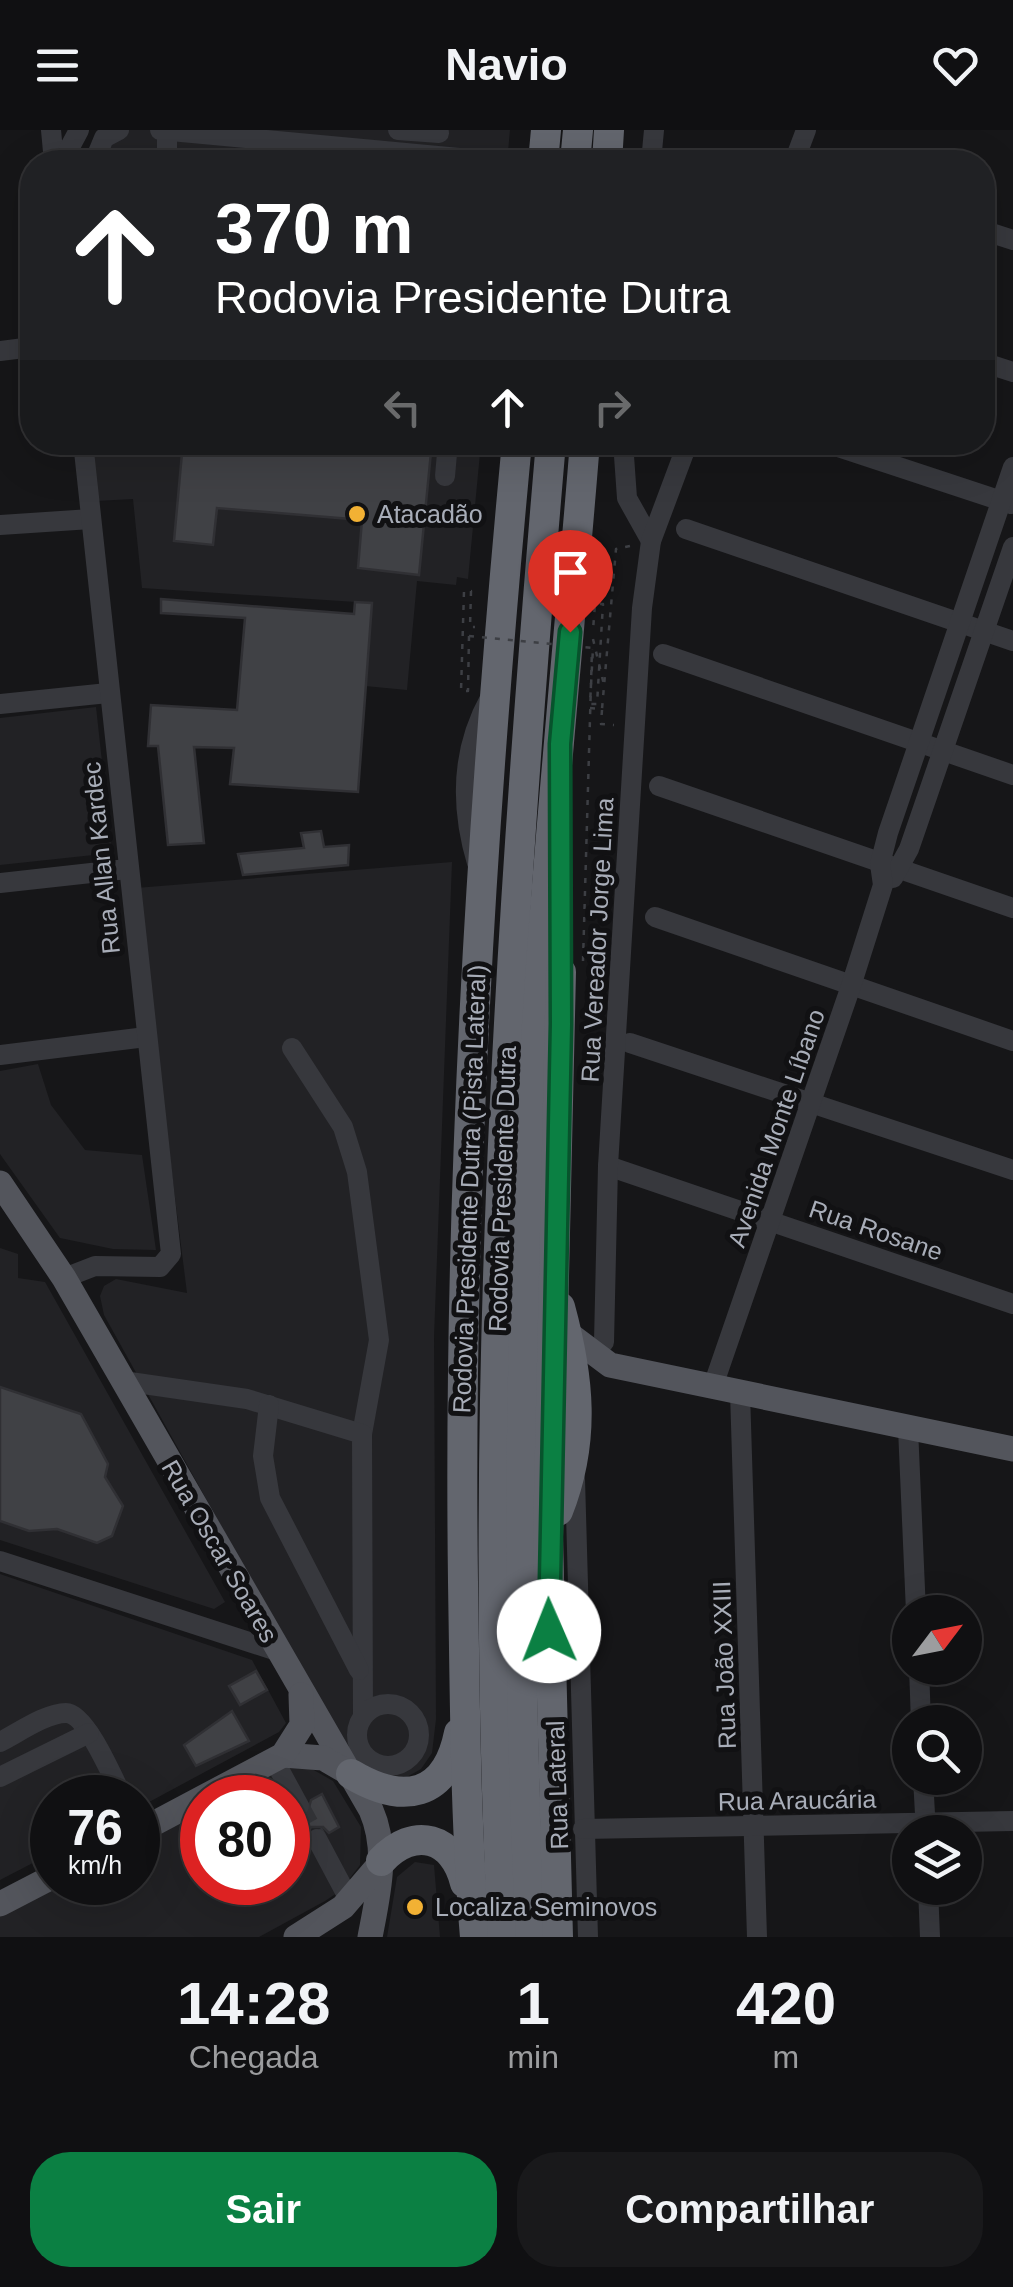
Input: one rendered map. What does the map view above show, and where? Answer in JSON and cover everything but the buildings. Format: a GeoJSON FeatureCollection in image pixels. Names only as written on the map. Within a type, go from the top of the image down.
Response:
{"type":"FeatureCollection","features":[{"type":"Feature","properties":{"kind":"highway","name":"Rodovia Presidente Dutra (Pista Lateral)"},"geometry":{"type":"LineString","coordinates":[[475,1931],[465,1706],[461,1429],[472,1036],[494,692],[516,455]]}},
{"type":"Feature","properties":{"kind":"highway","name":"Rodovia Presidente Dutra"},"geometry":{"type":"LineString","coordinates":[[503,1937],[493,1511],[498,1244],[514,892],[550,455]]}},
{"type":"Feature","properties":{"kind":"highway","name":"Rodovia Presidente Dutra"},"geometry":{"type":"LineString","coordinates":[[531,1937],[519,1654],[520,1436],[532,1110],[584,455]]}},
{"type":"Feature","properties":{"kind":"highway"},"geometry":{"type":"LineString","coordinates":[[558,1937],[548,1536],[560,1094],[560,744]]}},
{"type":"Feature","properties":{"kind":"highway"},"geometry":{"type":"LineString","coordinates":[[548,1536],[575,1452],[577,1380],[570,1335],[553,1275]]}},
{"type":"Feature","properties":{"kind":"highway"},"geometry":{"type":"LineString","coordinates":[[351,1774],[390,1794],[418,1791],[449,1766],[465,1706]]}},
{"type":"Feature","properties":{"kind":"highway"},"geometry":{"type":"LineString","coordinates":[[381,1861],[409,1840],[424,1838],[444,1845],[463,1873],[475,1931]]}},
{"type":"Feature","properties":{"kind":"main road","name":"Rua Oscar Soares"},"geometry":{"type":"LineString","coordinates":[[0,1182],[64,1278],[351,1774],[378,1828],[381,1861],[370,1937]]}},
{"type":"Feature","properties":{"kind":"main road"},"geometry":{"type":"LineString","coordinates":[[570,1335],[607,1353],[713,1386],[1013,1449]]}},
{"type":"Feature","properties":{"kind":"main road"},"geometry":{"type":"LineString","coordinates":[[577,1380],[607,1353]]}},
{"type":"Feature","properties":{"kind":"main road"},"geometry":{"type":"LineString","coordinates":[[160,1818],[279,1757],[302,1724],[301,1691]]}},
{"type":"Feature","properties":{"kind":"main road"},"geometry":{"type":"LineString","coordinates":[[279,1757],[322,1758],[351,1774]]}},
{"type":"Feature","properties":{"kind":"main road"},"geometry":{"type":"LineString","coordinates":[[296,1937],[350,1901],[381,1861]]}},
{"type":"Feature","properties":{"kind":"main road"},"geometry":{"type":"LineString","coordinates":[[0,1904],[30,1888]]}},
{"type":"Feature","properties":{"kind":"street"},"geometry":{"type":"LineString","coordinates":[[99,150],[104,138],[120,130]]}},
{"type":"Feature","properties":{"kind":"street"},"geometry":{"type":"LineString","coordinates":[[165,130],[439,139]]}},
{"type":"Feature","properties":{"kind":"street"},"geometry":{"type":"LineString","coordinates":[[398,130],[469,150]]}},
{"type":"Feature","properties":{"kind":"street","name":"Rua Allan Kardec"},"geometry":{"type":"LineString","coordinates":[[64,1278],[87,1267],[164,1266],[171,1254],[126,869],[84,455]]}},
{"type":"Feature","properties":{"kind":"street"},"geometry":{"type":"LineString","coordinates":[[445,476],[447,455]]}},
{"type":"Feature","properties":{"kind":"street"},"geometry":{"type":"LineString","coordinates":[[624,455],[630,508],[651,540]]}},
{"type":"Feature","properties":{"kind":"street","name":"Rua Vereador Jorge Lima"},"geometry":{"type":"LineString","coordinates":[[607,1353],[608,1166],[633,726],[651,540],[683,455]]}},
{"type":"Feature","properties":{"kind":"street"},"geometry":{"type":"LineString","coordinates":[[863,455],[1007,502]]}},
{"type":"Feature","properties":{"kind":"street","name":"Avenida Monte Líbano"},"geometry":{"type":"LineString","coordinates":[[713,1386],[851,986],[956,622],[1007,502],[1013,466]]}},
{"type":"Feature","properties":{"kind":"street"},"geometry":{"type":"LineString","coordinates":[[0,526],[90,519]]}},
{"type":"Feature","properties":{"kind":"street"},"geometry":{"type":"LineString","coordinates":[[686,529],[1013,641]]}},
{"type":"Feature","properties":{"kind":"street"},"geometry":{"type":"LineString","coordinates":[[900,872],[1013,548]]}},
{"type":"Feature","properties":{"kind":"street"},"geometry":{"type":"LineString","coordinates":[[662,654],[1013,774]]}},
{"type":"Feature","properties":{"kind":"street"},"geometry":{"type":"LineString","coordinates":[[0,704],[108,693]]}},
{"type":"Feature","properties":{"kind":"street"},"geometry":{"type":"LineString","coordinates":[[659,786],[881,875],[900,872],[1013,908]]}},
{"type":"Feature","properties":{"kind":"street"},"geometry":{"type":"LineString","coordinates":[[0,883],[126,869]]}},
{"type":"Feature","properties":{"kind":"street"},"geometry":{"type":"LineString","coordinates":[[655,917],[1013,1040]]}},
{"type":"Feature","properties":{"kind":"street"},"geometry":{"type":"LineString","coordinates":[[0,1055],[146,1038]]}},
{"type":"Feature","properties":{"kind":"street"},"geometry":{"type":"LineString","coordinates":[[630,1042],[1013,1170]]}},
{"type":"Feature","properties":{"kind":"street"},"geometry":{"type":"LineString","coordinates":[[292,1048],[343,1127],[357,1172],[379,1328],[362,1434],[363,1715]]}},
{"type":"Feature","properties":{"kind":"street","name":"Rua Rosane"},"geometry":{"type":"LineString","coordinates":[[608,1166],[1013,1304]]}},
{"type":"Feature","properties":{"kind":"street"},"geometry":{"type":"LineString","coordinates":[[123,1381],[188,1388],[270,1405],[362,1434]]}},
{"type":"Feature","properties":{"kind":"street","name":"Rua João XXIII"},"geometry":{"type":"LineString","coordinates":[[740,1392],[757,1937]]}},
{"type":"Feature","properties":{"kind":"street"},"geometry":{"type":"LineString","coordinates":[[270,1405],[263,1456],[270,1498],[361,1674]]}},
{"type":"Feature","properties":{"kind":"street"},"geometry":{"type":"LineString","coordinates":[[908,1428],[915,1595]]}},
{"type":"Feature","properties":{"kind":"street","name":"Rua Lateral"},"geometry":{"type":"LineString","coordinates":[[575,1452],[588,1937]]}},
{"type":"Feature","properties":{"kind":"street"},"geometry":{"type":"LineString","coordinates":[[0,1561],[278,1650]]}},
{"type":"Feature","properties":{"kind":"street"},"geometry":{"type":"LineString","coordinates":[[0,1742],[68,1713],[79,1718],[111,1775]]}},
{"type":"Feature","properties":{"kind":"street"},"geometry":{"type":"LineString","coordinates":[[0,1778],[89,1733]]}},
{"type":"Feature","properties":{"kind":"street"},"geometry":{"type":"LineString","coordinates":[[279,1757],[286,1775]]}},
{"type":"Feature","properties":{"kind":"street","name":"Rua Araucária"},"geometry":{"type":"LineString","coordinates":[[982,1823],[1013,1821]]}},
{"type":"Feature","properties":{"kind":"street","name":"Rua Araucária"},"geometry":{"type":"LineString","coordinates":[[583,1830],[892,1827]]}},
{"type":"Feature","properties":{"kind":"street"},"geometry":{"type":"LineString","coordinates":[[317,1839],[350,1901]]}},
{"type":"Feature","properties":{"kind":"street"},"geometry":{"type":"LineString","coordinates":[[929,1905],[930,1937]]}},
{"type":"Feature","properties":{"kind":"path"},"geometry":{"type":"LineString","coordinates":[[633,726],[601,724],[616,549],[651,540]]}},
{"type":"Feature","properties":{"kind":"path"},"geometry":{"type":"LineString","coordinates":[[478,627],[470,627],[471,591],[464,591],[461,690],[468,691],[469,636],[593,648],[590,704],[598,704],[603,604],[595,604],[592,638],[589,708],[602,709]]}},
{"type":"Feature","properties":{"kind":"path"},"geometry":{"type":"LineString","coordinates":[[592,638],[604,687]]}},
{"type":"Feature","properties":{"kind":"shaded area"},"geometry":{"type":"Polygon","coordinates":[[[107,130],[510,130],[508,150],[99,150],[107,130]]]}},
{"type":"Feature","properties":{"kind":"shaded area"},"geometry":{"type":"Polygon","coordinates":[[[90,455],[480,455],[468,579],[457,577],[456,585],[417,581],[407,690],[365,686],[371,603],[142,588],[133,499],[96,501],[90,455]]]}},
{"type":"Feature","properties":{"kind":"shaded area"},"geometry":{"type":"Polygon","coordinates":[[[96,707],[112,853],[0,865],[0,718],[96,707]]]}},
{"type":"Feature","properties":{"kind":"shaded area"},"geometry":{"type":"Polygon","coordinates":[[[452,862],[434,1337],[436,1719],[432,1753],[421,1769],[405,1778],[367,1773],[346,1751],[104,1315],[100,1296],[104,1286],[116,1279],[187,1293],[136,888],[452,862]]]}},
{"type":"Feature","properties":{"kind":"shaded area"},"geometry":{"type":"Polygon","coordinates":[[[38,1064],[51,1105],[85,1150],[142,1155],[156,1250],[113,1249],[60,1238],[0,1154],[0,1071],[38,1064]]]}},
{"type":"Feature","properties":{"kind":"shaded area"},"geometry":{"type":"Polygon","coordinates":[[[0,1248],[18,1254],[18,1278],[45,1282],[225,1602],[214,1609],[0,1540],[0,1248]]]}},
{"type":"Feature","properties":{"kind":"shaded area"},"geometry":{"type":"Polygon","coordinates":[[[0,1574],[252,1660],[286,1723],[279,1732],[199,1775],[180,1775],[180,1785],[160,1796],[160,1775],[30,1775],[30,1864],[0,1880],[0,1574]]]}},
{"type":"Feature","properties":{"kind":"shaded area"},"geometry":{"type":"Polygon","coordinates":[[[290,1765],[312,1769],[333,1781],[361,1827],[360,1865],[340,1891],[325,1901],[259,1937],[0,1937],[0,1916],[30,1900],[30,1905],[160,1905],[160,1830],[180,1820],[180,1905],[310,1905],[310,1775],[268,1775],[290,1765]]]}},
{"type":"Feature","properties":{"kind":"shaded area","name":"Localiza Seminovos"},"geometry":{"type":"Polygon","coordinates":[[[415,1862],[434,1865],[440,1937],[387,1937],[397,1877],[415,1862]]]}},
{"type":"Feature","properties":{"kind":"tunnel"},"geometry":{"type":"LineString","coordinates":[[310,1826],[317,1839]]}},
{"type":"Feature","properties":{"kind":"place","name":"Atacadão"},"geometry":{"type":"Point","coordinates":[357,514]}},
{"type":"Feature","properties":{"kind":"place","name":"Localiza Seminovos"},"geometry":{"type":"Point","coordinates":[415,1907]}},
{"type":"Feature","properties":{"kind":"route"},"geometry":{"type":"LineString","coordinates":[[549,1631],[551,1341],[561,1024],[560,744],[570,632]]}}]}
